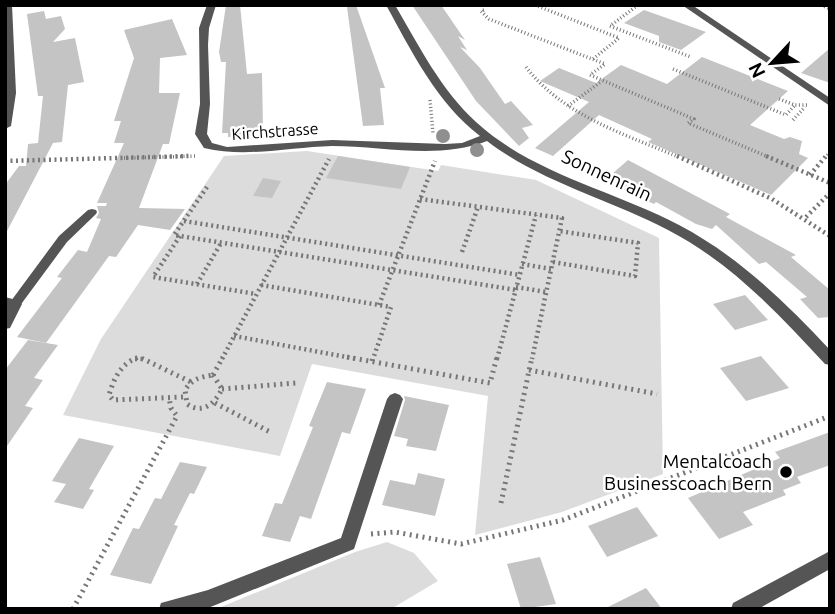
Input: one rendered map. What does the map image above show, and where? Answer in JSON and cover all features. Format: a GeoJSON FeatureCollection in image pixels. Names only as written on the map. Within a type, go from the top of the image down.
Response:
{"type":"FeatureCollection","features":[{"type":"Feature","properties":{"kind":"street"},"geometry":{"type":"LineString","coordinates":[[5,126],[10,93],[7,5]]}},
{"type":"Feature","properties":{"kind":"street","name":"Kirchstrasse"},"geometry":{"type":"LineString","coordinates":[[212,5],[204,28],[202,45],[205,104],[201,134],[208,146],[227,150],[340,143],[437,148],[464,146],[488,137]]}},
{"type":"Feature","properties":{"kind":"street","name":"Sonnenrain"},"geometry":{"type":"LineString","coordinates":[[390,5],[444,92],[467,120],[488,137],[521,157],[672,227],[715,252],[760,286],[830,360]]}},
{"type":"Feature","properties":{"kind":"street"},"geometry":{"type":"LineString","coordinates":[[686,5],[830,103]]}},
{"type":"Feature","properties":{"kind":"street"},"geometry":{"type":"LineString","coordinates":[[5,324],[10,303]]}},
{"type":"Feature","properties":{"kind":"street"},"geometry":{"type":"LineString","coordinates":[[169,609],[218,595],[348,542],[395,399]]}},
{"type":"Feature","properties":{"kind":"street"},"geometry":{"type":"LineString","coordinates":[[740,609],[830,559]]}},
{"type":"Feature","properties":{"kind":"lane"},"geometry":{"type":"LineString","coordinates":[[10,303],[63,239],[92,212]]}},
{"type":"Feature","properties":{"kind":"path"},"geometry":{"type":"LineString","coordinates":[[535,5],[619,38]]}},
{"type":"Feature","properties":{"kind":"path"},"geometry":{"type":"LineString","coordinates":[[638,5],[610,26],[691,57]]}},
{"type":"Feature","properties":{"kind":"path"},"geometry":{"type":"LineString","coordinates":[[821,5],[830,9]]}},
{"type":"Feature","properties":{"kind":"path"},"geometry":{"type":"LineString","coordinates":[[484,10],[481,11],[489,19],[605,64],[590,75],[694,119],[688,123],[830,183]]}},
{"type":"Feature","properties":{"kind":"path"},"geometry":{"type":"LineString","coordinates":[[593,59],[628,33]]}},
{"type":"Feature","properties":{"kind":"path"},"geometry":{"type":"LineString","coordinates":[[526,67],[531,75],[568,106],[806,218],[830,236]]}},
{"type":"Feature","properties":{"kind":"path"},"geometry":{"type":"LineString","coordinates":[[673,69],[786,115],[795,105]]}},
{"type":"Feature","properties":{"kind":"path"},"geometry":{"type":"LineString","coordinates":[[568,106],[603,81]]}},
{"type":"Feature","properties":{"kind":"path"},"geometry":{"type":"LineString","coordinates":[[379,305],[437,148],[430,98],[444,92]]}},
{"type":"Feature","properties":{"kind":"path"},"geometry":{"type":"LineString","coordinates":[[793,120],[805,106]]}},
{"type":"Feature","properties":{"kind":"path"},"geometry":{"type":"LineString","coordinates":[[810,175],[830,152]]}},
{"type":"Feature","properties":{"kind":"path"},"geometry":{"type":"LineString","coordinates":[[5,161],[201,155]]}},
{"type":"Feature","properties":{"kind":"path"},"geometry":{"type":"LineString","coordinates":[[213,375],[329,159]]}},
{"type":"Feature","properties":{"kind":"path"},"geometry":{"type":"LineString","coordinates":[[207,187],[174,234],[392,271],[546,292]]}},
{"type":"Feature","properties":{"kind":"path"},"geometry":{"type":"LineString","coordinates":[[806,218],[830,193]]}},
{"type":"Feature","properties":{"kind":"path"},"geometry":{"type":"LineString","coordinates":[[420,199],[562,218],[501,503]]}},
{"type":"Feature","properties":{"kind":"path"},"geometry":{"type":"LineString","coordinates":[[463,252],[478,207]]}},
{"type":"Feature","properties":{"kind":"path"},"geometry":{"type":"LineString","coordinates":[[234,336],[490,383],[536,215]]}},
{"type":"Feature","properties":{"kind":"path"},"geometry":{"type":"LineString","coordinates":[[184,221],[520,275]]}},
{"type":"Feature","properties":{"kind":"path"},"geometry":{"type":"LineString","coordinates":[[553,261],[635,276],[638,243],[559,231]]}},
{"type":"Feature","properties":{"kind":"path"},"geometry":{"type":"LineString","coordinates":[[180,236],[153,277],[256,294]]}},
{"type":"Feature","properties":{"kind":"path"},"geometry":{"type":"LineString","coordinates":[[197,284],[221,243]]}},
{"type":"Feature","properties":{"kind":"path"},"geometry":{"type":"LineString","coordinates":[[522,264],[551,269]]}},
{"type":"Feature","properties":{"kind":"path"},"geometry":{"type":"LineString","coordinates":[[261,285],[391,307],[372,361]]}},
{"type":"Feature","properties":{"kind":"path"},"geometry":{"type":"LineString","coordinates":[[183,397],[113,400],[109,395],[120,370],[131,359],[139,357],[191,382]]}},
{"type":"Feature","properties":{"kind":"path"},"geometry":{"type":"LineString","coordinates":[[529,370],[657,394]]}},
{"type":"Feature","properties":{"kind":"path"},"geometry":{"type":"LineString","coordinates":[[213,375],[199,377],[191,382],[183,397],[186,405],[196,410],[215,403],[222,389]]}},
{"type":"Feature","properties":{"kind":"path"},"geometry":{"type":"LineString","coordinates":[[213,375],[222,389]]}},
{"type":"Feature","properties":{"kind":"path"},"geometry":{"type":"LineString","coordinates":[[222,389],[296,383]]}},
{"type":"Feature","properties":{"kind":"path"},"geometry":{"type":"LineString","coordinates":[[73,609],[169,435],[177,416],[171,408],[169,398]]}},
{"type":"Feature","properties":{"kind":"path"},"geometry":{"type":"LineString","coordinates":[[215,403],[272,433]]}},
{"type":"Feature","properties":{"kind":"path"},"geometry":{"type":"LineString","coordinates":[[348,542],[384,531],[461,544],[563,520],[830,416]]}},
{"type":"Feature","properties":{"kind":"shaded area"},"geometry":{"type":"Polygon","coordinates":[[[307,151],[438,171],[441,165],[536,180],[659,238],[663,474],[562,512],[475,535],[488,396],[312,364],[280,456],[63,415],[101,339],[224,156],[307,151]]]}},
{"type":"Feature","properties":{"kind":"shaded area"},"geometry":{"type":"Polygon","coordinates":[[[387,542],[414,553],[438,581],[391,609],[216,609],[355,552],[387,542]]]}},
{"type":"Feature","properties":{"kind":"building"},"geometry":{"type":"Polygon","coordinates":[[[226,5],[240,5],[247,74],[262,73],[263,131],[249,132],[249,135],[228,137],[228,133],[222,133],[226,62],[221,62],[219,52],[226,5]]]}},
{"type":"Feature","properties":{"kind":"building"},"geometry":{"type":"Polygon","coordinates":[[[356,5],[385,88],[380,88],[384,125],[363,126],[347,7],[356,5]]]}},
{"type":"Feature","properties":{"kind":"building"},"geometry":{"type":"Polygon","coordinates":[[[412,5],[441,5],[465,40],[458,36],[467,50],[460,47],[480,68],[505,104],[511,101],[533,125],[522,128],[529,138],[519,146],[476,101],[412,5]]]}},
{"type":"Feature","properties":{"kind":"building"},"geometry":{"type":"Polygon","coordinates":[[[644,10],[706,32],[681,50],[659,42],[659,36],[624,23],[644,10]]]}},
{"type":"Feature","properties":{"kind":"building"},"geometry":{"type":"Polygon","coordinates":[[[44,11],[46,19],[61,16],[65,29],[53,42],[75,38],[84,82],[68,85],[62,142],[53,143],[5,235],[5,185],[19,166],[26,166],[28,144],[38,143],[43,96],[38,96],[27,14],[44,11]]]}},
{"type":"Feature","properties":{"kind":"building"},"geometry":{"type":"Polygon","coordinates":[[[172,19],[187,55],[160,58],[159,93],[180,93],[169,144],[163,144],[139,208],[185,209],[170,230],[138,225],[116,257],[109,256],[46,343],[17,337],[62,278],[57,277],[78,250],[87,252],[101,219],[96,218],[99,213],[97,206],[106,206],[107,203],[97,203],[124,143],[114,143],[121,121],[114,121],[134,58],[124,30],[172,19]]]}},
{"type":"Feature","properties":{"kind":"building"},"geometry":{"type":"Polygon","coordinates":[[[830,48],[830,83],[801,73],[830,48]]]}},
{"type":"Feature","properties":{"kind":"building"},"geometry":{"type":"Polygon","coordinates":[[[702,57],[788,91],[750,125],[784,139],[790,137],[802,141],[799,154],[808,158],[771,195],[648,142],[652,139],[599,115],[553,156],[535,148],[589,102],[540,81],[559,68],[596,83],[621,65],[667,84],[702,57]]]}},
{"type":"Feature","properties":{"kind":"building"},"geometry":{"type":"Polygon","coordinates":[[[338,156],[410,167],[401,189],[326,178],[338,156]]]}},
{"type":"Feature","properties":{"kind":"building"},"geometry":{"type":"Polygon","coordinates":[[[628,160],[730,214],[726,217],[796,255],[791,257],[830,290],[830,317],[818,318],[800,299],[807,297],[766,262],[759,264],[716,225],[712,229],[696,224],[656,202],[654,204],[604,181],[628,160]]]}},
{"type":"Feature","properties":{"kind":"building"},"geometry":{"type":"Polygon","coordinates":[[[263,178],[281,181],[272,198],[253,196],[263,178]]]}},
{"type":"Feature","properties":{"kind":"building"},"geometry":{"type":"Polygon","coordinates":[[[745,295],[768,320],[735,330],[713,304],[745,295]]]}},
{"type":"Feature","properties":{"kind":"building"},"geometry":{"type":"Polygon","coordinates":[[[28,340],[58,345],[34,378],[43,380],[25,406],[33,408],[5,449],[5,370],[28,340]]]}},
{"type":"Feature","properties":{"kind":"building"},"geometry":{"type":"Polygon","coordinates":[[[761,356],[789,388],[746,401],[720,368],[761,356]]]}},
{"type":"Feature","properties":{"kind":"building"},"geometry":{"type":"Polygon","coordinates":[[[327,382],[366,389],[350,434],[342,432],[311,519],[300,516],[290,542],[262,536],[275,503],[282,504],[313,427],[309,426],[327,382]]]}},
{"type":"Feature","properties":{"kind":"building"},"geometry":{"type":"Polygon","coordinates":[[[404,396],[449,405],[436,451],[406,446],[408,439],[394,436],[404,396]]]}},
{"type":"Feature","properties":{"kind":"building"},"geometry":{"type":"Polygon","coordinates":[[[830,432],[830,465],[797,477],[801,483],[783,490],[786,495],[743,512],[753,525],[719,539],[688,498],[780,458],[775,452],[830,432]]]}},
{"type":"Feature","properties":{"kind":"building"},"geometry":{"type":"Polygon","coordinates":[[[79,438],[114,446],[89,489],[94,490],[83,509],[54,502],[66,484],[52,481],[79,438]]]}},
{"type":"Feature","properties":{"kind":"building"},"geometry":{"type":"Polygon","coordinates":[[[180,462],[207,467],[174,525],[178,526],[151,584],[110,575],[133,528],[139,529],[155,498],[161,499],[180,462]]]}},
{"type":"Feature","properties":{"kind":"building"},"geometry":{"type":"Polygon","coordinates":[[[418,473],[445,479],[435,516],[382,505],[390,480],[415,485],[418,473]]]}},
{"type":"Feature","properties":{"kind":"building"},"geometry":{"type":"Polygon","coordinates":[[[637,507],[658,536],[607,557],[588,526],[637,507]]]}},
{"type":"Feature","properties":{"kind":"building"},"geometry":{"type":"Polygon","coordinates":[[[540,557],[556,604],[521,609],[507,564],[540,557]]]}},
{"type":"Feature","properties":{"kind":"building"},"geometry":{"type":"Polygon","coordinates":[[[646,588],[662,609],[604,609],[646,588]]]}},
{"type":"Feature","properties":{"kind":"place","name":"Mentalcoach Businesscoach Bern"},"geometry":{"type":"Point","coordinates":[786,472]}}]}
